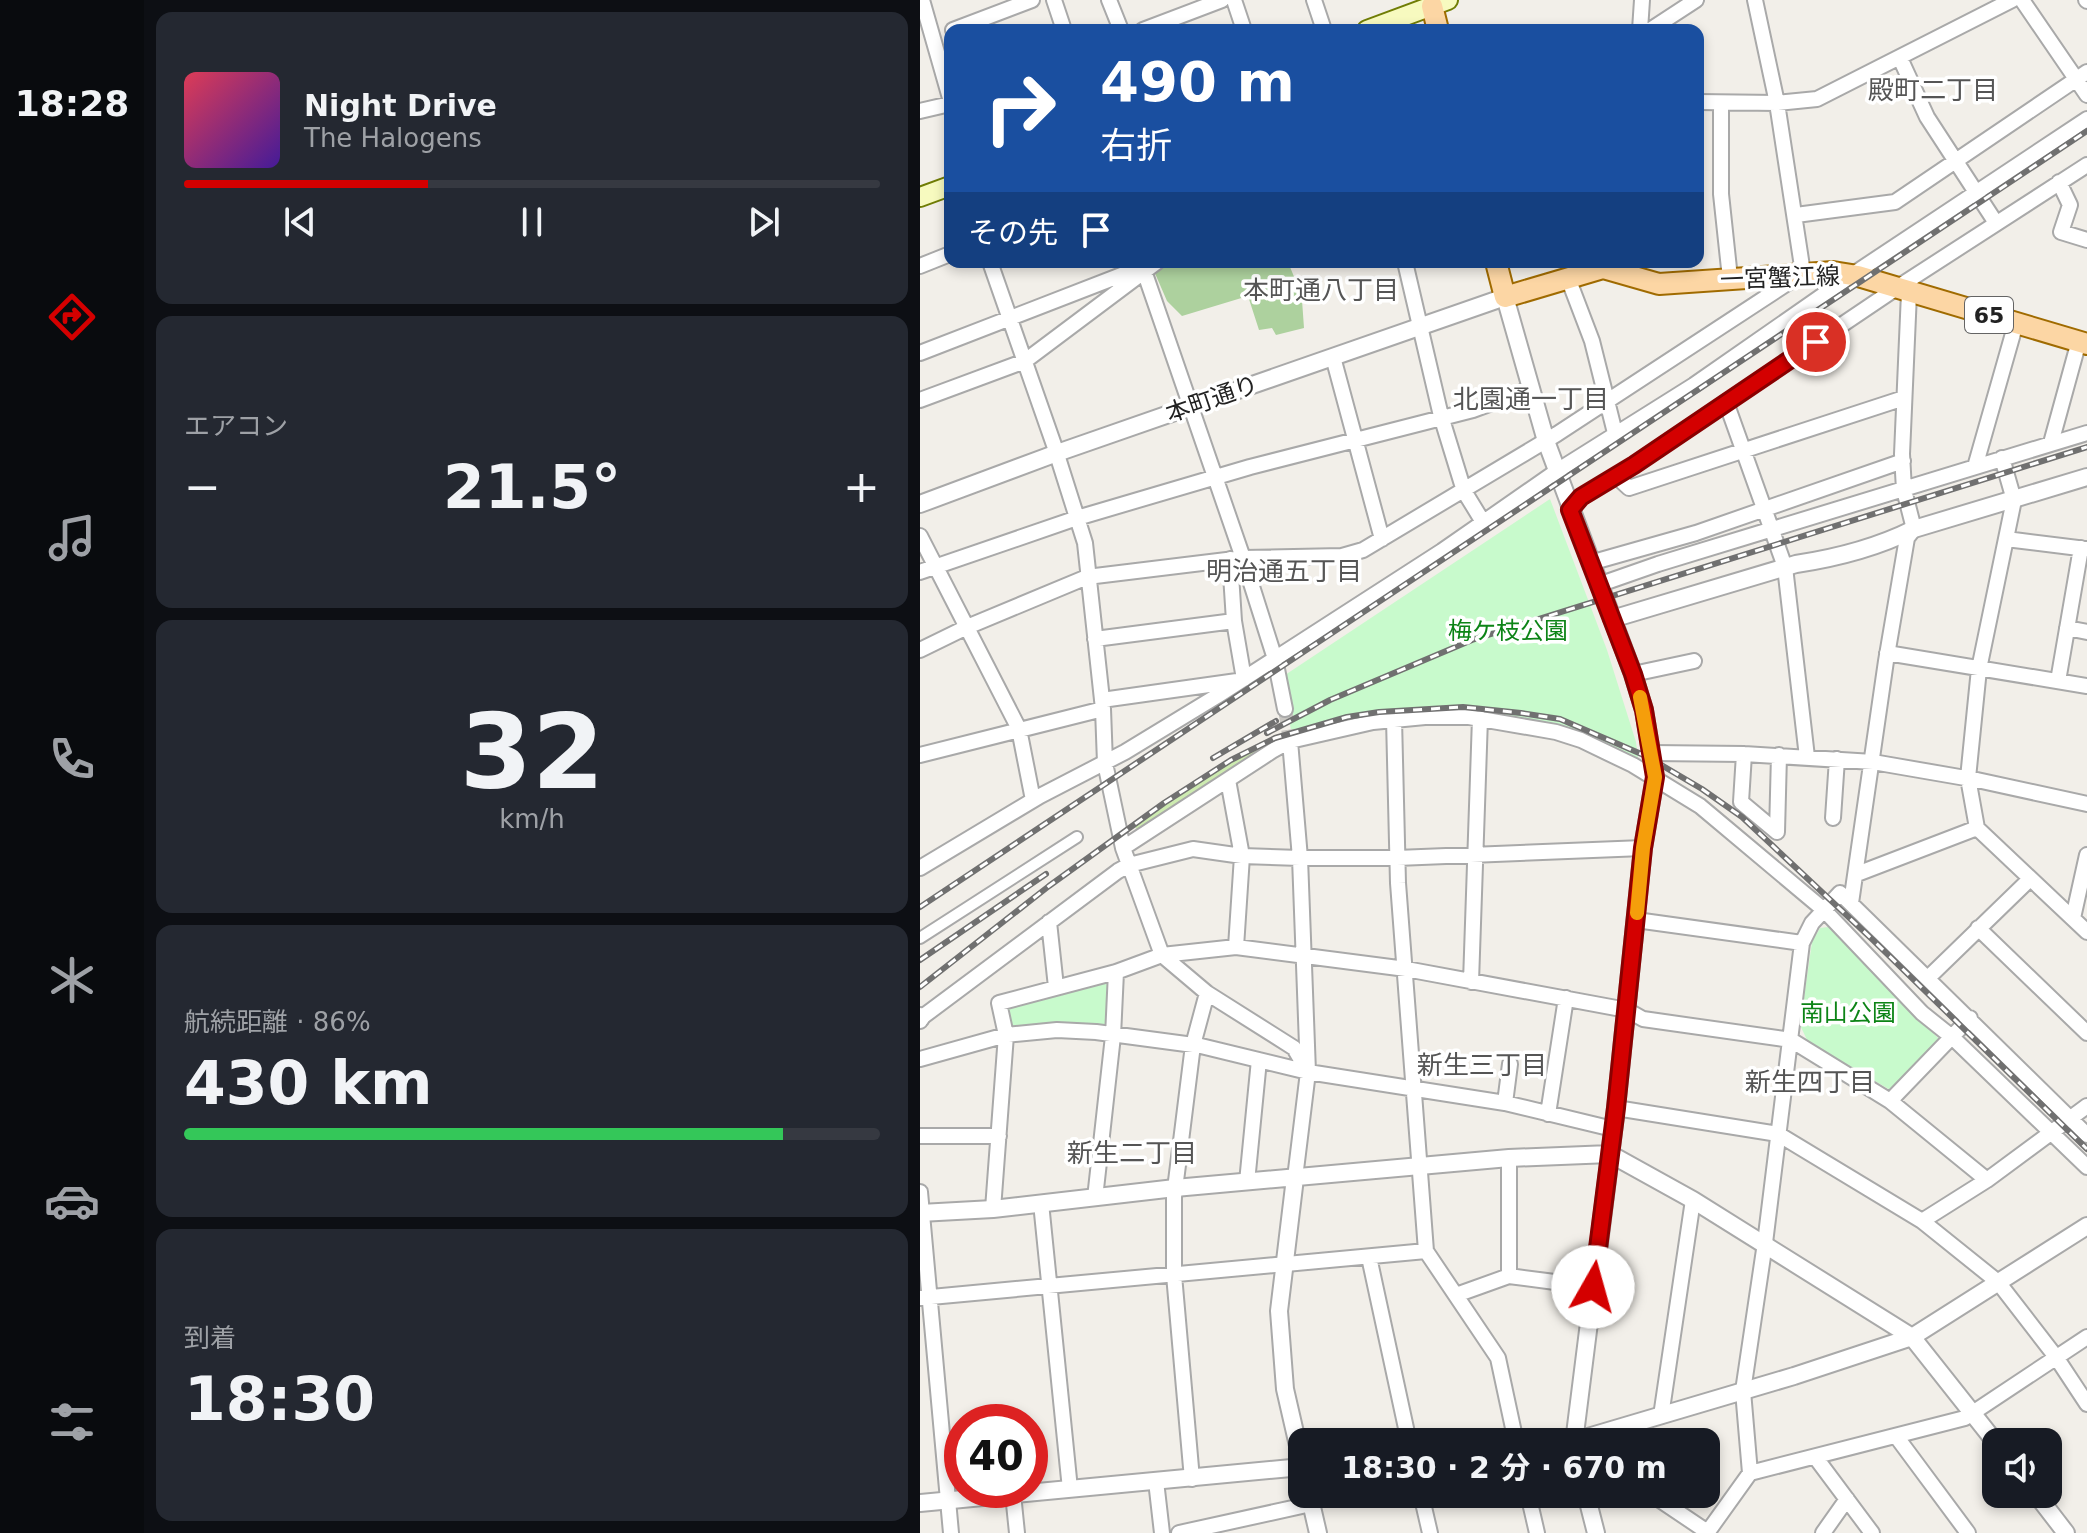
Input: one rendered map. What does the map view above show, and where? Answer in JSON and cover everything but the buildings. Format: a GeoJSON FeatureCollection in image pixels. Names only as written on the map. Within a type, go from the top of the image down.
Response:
{"type":"FeatureCollection","features":[{"type":"Feature","properties":{"kind":"main road"},"geometry":{"type":"LineString","coordinates":[[1382,24],[1437,2],[1438,24]]}},
{"type":"Feature","properties":{"kind":"main road"},"geometry":{"type":"LineString","coordinates":[[920,197],[944,188]]}},
{"type":"Feature","properties":{"kind":"main road"},"geometry":{"type":"LineString","coordinates":[[1498,268],[1505,297]]}},
{"type":"Feature","properties":{"kind":"main road","name":"一宮蟹江線"},"geometry":{"type":"LineString","coordinates":[[1505,297],[1595,268]]}},
{"type":"Feature","properties":{"kind":"main road","name":"一宮蟹江線"},"geometry":{"type":"LineString","coordinates":[[1612,268],[1659,284],[1803,273],[1852,275],[2083,343]]}},
{"type":"Feature","properties":{"kind":"street"},"geometry":{"type":"LineString","coordinates":[[922,0],[926,39],[944,86]]}},
{"type":"Feature","properties":{"kind":"street"},"geometry":{"type":"LineString","coordinates":[[964,24],[994,7],[1032,0]]}},
{"type":"Feature","properties":{"kind":"street"},"geometry":{"type":"LineString","coordinates":[[1054,0],[1062,24]]}},
{"type":"Feature","properties":{"kind":"street"},"geometry":{"type":"LineString","coordinates":[[1109,0],[1119,24]]}},
{"type":"Feature","properties":{"kind":"street"},"geometry":{"type":"LineString","coordinates":[[1155,24],[1192,5],[1222,0]]}},
{"type":"Feature","properties":{"kind":"street"},"geometry":{"type":"LineString","coordinates":[[1234,0],[1242,24]]}},
{"type":"Feature","properties":{"kind":"street"},"geometry":{"type":"LineString","coordinates":[[1314,0],[1322,24]]}},
{"type":"Feature","properties":{"kind":"street"},"geometry":{"type":"LineString","coordinates":[[1640,24],[1642,0]]}},
{"type":"Feature","properties":{"kind":"street"},"geometry":{"type":"LineString","coordinates":[[1659,24],[1696,0]]}},
{"type":"Feature","properties":{"kind":"street"},"geometry":{"type":"LineString","coordinates":[[920,650],[1087,577],[1237,558],[1342,556],[1363,550],[1546,441],[1803,273],[1777,103],[1755,0]]}},
{"type":"Feature","properties":{"kind":"street"},"geometry":{"type":"LineString","coordinates":[[1704,102],[1777,103],[1817,99],[2012,0]]}},
{"type":"Feature","properties":{"kind":"street"},"geometry":{"type":"LineString","coordinates":[[2022,0],[2082,76],[2087,95]]}},
{"type":"Feature","properties":{"kind":"street"},"geometry":{"type":"LineString","coordinates":[[1900,58],[1927,117],[1996,223]]}},
{"type":"Feature","properties":{"kind":"street"},"geometry":{"type":"LineString","coordinates":[[1796,215],[1895,202],[2082,76]]}},
{"type":"Feature","properties":{"kind":"street"},"geometry":{"type":"LineString","coordinates":[[920,111],[944,103]]}},
{"type":"Feature","properties":{"kind":"street"},"geometry":{"type":"LineString","coordinates":[[1721,103],[1721,194],[1730,278]]}},
{"type":"Feature","properties":{"kind":"street"},"geometry":{"type":"LineString","coordinates":[[920,868],[1033,800],[1105,763],[1244,679],[1615,433],[1694,385],[1852,275],[2087,119]]}},
{"type":"Feature","properties":{"kind":"street"},"geometry":{"type":"LineString","coordinates":[[1570,510],[1581,497],[1902,291],[1996,223],[2087,165]]}},
{"type":"Feature","properties":{"kind":"street"},"geometry":{"type":"LineString","coordinates":[[2059,182],[2070,205],[2061,232],[2087,240]]}},
{"type":"Feature","properties":{"kind":"street"},"geometry":{"type":"LineString","coordinates":[[920,266],[944,256]]}},
{"type":"Feature","properties":{"kind":"street"},"geometry":{"type":"LineString","coordinates":[[992,268],[1085,543],[1103,705],[1105,763],[1123,848],[1162,955],[1207,993],[1294,1048],[1308,1072]]}},
{"type":"Feature","properties":{"kind":"street"},"geometry":{"type":"LineString","coordinates":[[920,353],[1141,268]]}},
{"type":"Feature","properties":{"kind":"street"},"geometry":{"type":"LineString","coordinates":[[920,400],[1025,361],[1143,268]]}},
{"type":"Feature","properties":{"kind":"street"},"geometry":{"type":"LineString","coordinates":[[1147,268],[1215,478],[1237,558],[1275,659],[1285,709]]}},
{"type":"Feature","properties":{"kind":"street"},"geometry":{"type":"LineString","coordinates":[[1406,268],[1441,416],[1464,491],[1483,522]]}},
{"type":"Feature","properties":{"kind":"street"},"geometry":{"type":"LineString","coordinates":[[1568,278],[1592,341],[1609,399],[1615,433]]}},
{"type":"Feature","properties":{"kind":"street"},"geometry":{"type":"LineString","coordinates":[[1902,291],[1904,490],[1914,529]]}},
{"type":"Feature","properties":{"kind":"street"},"geometry":{"type":"LineString","coordinates":[[1505,297],[1546,441],[1633,674],[1644,710],[1655,777],[1643,848],[1616,1108],[1575,1428]]}},
{"type":"Feature","properties":{"kind":"street","name":"本町通り"},"geometry":{"type":"LineString","coordinates":[[920,504],[1505,297]]}},
{"type":"Feature","properties":{"kind":"street"},"geometry":{"type":"LineString","coordinates":[[1975,467],[2016,323]]}},
{"type":"Feature","properties":{"kind":"street"},"geometry":{"type":"LineString","coordinates":[[2051,443],[2083,343]]}},
{"type":"Feature","properties":{"kind":"street"},"geometry":{"type":"LineString","coordinates":[[1333,357],[1382,539]]}},
{"type":"Feature","properties":{"kind":"street"},"geometry":{"type":"LineString","coordinates":[[920,572],[1077,518],[1441,416],[1473,410],[1530,389]]}},
{"type":"Feature","properties":{"kind":"street"},"geometry":{"type":"LineString","coordinates":[[1616,476],[1629,488],[1904,398]]}},
{"type":"Feature","properties":{"kind":"street"},"geometry":{"type":"LineString","coordinates":[[1726,402],[1785,567],[1807,757]]}},
{"type":"Feature","properties":{"kind":"street"},"geometry":{"type":"LineString","coordinates":[[1598,585],[2087,433]]}},
{"type":"Feature","properties":{"kind":"street"},"geometry":{"type":"LineString","coordinates":[[2002,458],[2014,500],[1979,669],[1968,778],[1977,828],[2087,932]]}},
{"type":"Feature","properties":{"kind":"street"},"geometry":{"type":"LineString","coordinates":[[1590,563],[1696,533],[1903,461]]}},
{"type":"Feature","properties":{"kind":"street"},"geometry":{"type":"LineString","coordinates":[[1612,619],[1785,567],[1838,556],[1894,539],[1914,529],[2087,477]]}},
{"type":"Feature","properties":{"kind":"street"},"geometry":{"type":"LineString","coordinates":[[1851,903],[1887,653],[1907,538],[1914,529]]}},
{"type":"Feature","properties":{"kind":"street"},"geometry":{"type":"LineString","coordinates":[[920,536],[1019,729],[1033,800]]}},
{"type":"Feature","properties":{"kind":"street"},"geometry":{"type":"LineString","coordinates":[[2006,539],[2084,548],[2058,681]]}},
{"type":"Feature","properties":{"kind":"street"},"geometry":{"type":"LineString","coordinates":[[1237,558],[1234,621],[1244,679]]}},
{"type":"Feature","properties":{"kind":"street"},"geometry":{"type":"LineString","coordinates":[[1095,639],[1234,621]]}},
{"type":"Feature","properties":{"kind":"street"},"geometry":{"type":"LineString","coordinates":[[2067,628],[2087,632]]}},
{"type":"Feature","properties":{"kind":"street"},"geometry":{"type":"LineString","coordinates":[[1887,653],[2087,686]]}},
{"type":"Feature","properties":{"kind":"street"},"geometry":{"type":"LineString","coordinates":[[1633,674],[1694,661]]}},
{"type":"Feature","properties":{"kind":"street"},"geometry":{"type":"LineString","coordinates":[[920,755],[1103,705],[1244,679]]}},
{"type":"Feature","properties":{"kind":"street"},"geometry":{"type":"LineString","coordinates":[[1123,848],[1290,741],[1394,719],[1480,718],[1556,732],[1581,740],[1655,777],[1700,806],[1824,910],[1922,1013],[1952,1037],[2087,1167]]}},
{"type":"Feature","properties":{"kind":"street"},"geometry":{"type":"LineString","coordinates":[[1471,982],[1480,718]]}},
{"type":"Feature","properties":{"kind":"street"},"geometry":{"type":"LineString","coordinates":[[1394,719],[1397,858],[1426,1251],[1498,1358],[1513,1428]]}},
{"type":"Feature","properties":{"kind":"street"},"geometry":{"type":"LineString","coordinates":[[1290,741],[1300,858],[1308,1072],[1279,1311],[1285,1389],[1294,1428]]}},
{"type":"Feature","properties":{"kind":"street"},"geometry":{"type":"LineString","coordinates":[[1652,753],[1779,755],[1873,762],[1968,778],[2087,804]]}},
{"type":"Feature","properties":{"kind":"street"},"geometry":{"type":"LineString","coordinates":[[1744,754],[1741,802],[1777,832],[1779,755]]}},
{"type":"Feature","properties":{"kind":"street"},"geometry":{"type":"LineString","coordinates":[[1833,818],[1837,759]]}},
{"type":"Feature","properties":{"kind":"street"},"geometry":{"type":"LineString","coordinates":[[1228,780],[1242,856],[1236,947]]}},
{"type":"Feature","properties":{"kind":"street"},"geometry":{"type":"LineString","coordinates":[[1857,874],[1977,828]]}},
{"type":"Feature","properties":{"kind":"street"},"geometry":{"type":"LineString","coordinates":[[920,938],[1077,837]]}},
{"type":"Feature","properties":{"kind":"street"},"geometry":{"type":"LineString","coordinates":[[920,1018],[1129,865],[1193,849],[1242,856],[1397,858],[1643,848]]}},
{"type":"Feature","properties":{"kind":"street"},"geometry":{"type":"LineString","coordinates":[[2073,918],[2087,855]]}},
{"type":"Feature","properties":{"kind":"street"},"geometry":{"type":"LineString","coordinates":[[1929,977],[2030,879]]}},
{"type":"Feature","properties":{"kind":"street"},"geometry":{"type":"LineString","coordinates":[[1671,1508],[1708,1533],[1750,1473],[1743,1391],[1765,1243],[1802,943],[1812,923],[1840,893],[2087,1135]]}},
{"type":"Feature","properties":{"kind":"street"},"geometry":{"type":"LineString","coordinates":[[1636,920],[1802,943]]}},
{"type":"Feature","properties":{"kind":"street"},"geometry":{"type":"LineString","coordinates":[[1049,922],[1056,987]]}},
{"type":"Feature","properties":{"kind":"street"},"geometry":{"type":"LineString","coordinates":[[1978,928],[2087,1033]]}},
{"type":"Feature","properties":{"kind":"street"},"geometry":{"type":"LineString","coordinates":[[993,1209],[1006,1035],[999,1003],[1116,972],[1162,955],[1236,947],[1406,969],[1627,1010],[1643,1019],[1791,1040],[1890,1101],[1987,1180]]}},
{"type":"Feature","properties":{"kind":"street"},"geometry":{"type":"LineString","coordinates":[[1095,1198],[1113,1036],[1116,972]]}},
{"type":"Feature","properties":{"kind":"street"},"geometry":{"type":"LineString","coordinates":[[1192,1479],[1174,1275],[1175,1188],[1193,1045],[1207,993]]}},
{"type":"Feature","properties":{"kind":"street"},"geometry":{"type":"LineString","coordinates":[[1548,1114],[1566,998]]}},
{"type":"Feature","properties":{"kind":"street"},"geometry":{"type":"LineString","coordinates":[[1890,1101],[1970,1018]]}},
{"type":"Feature","properties":{"kind":"street"},"geometry":{"type":"LineString","coordinates":[[920,1059],[1006,1035],[1057,1030],[1193,1045],[1308,1072],[1505,1103],[1613,1129]]}},
{"type":"Feature","properties":{"kind":"street"},"geometry":{"type":"LineString","coordinates":[[1247,1182],[1259,1060]]}},
{"type":"Feature","properties":{"kind":"street"},"geometry":{"type":"LineString","coordinates":[[1505,1103],[1510,1064]]}},
{"type":"Feature","properties":{"kind":"street"},"geometry":{"type":"LineString","coordinates":[[1922,1221],[1987,1180],[2087,1106]]}},
{"type":"Feature","properties":{"kind":"street"},"geometry":{"type":"LineString","coordinates":[[1616,1108],[1778,1134],[1922,1221],[1998,1282],[2056,1357],[2087,1404]]}},
{"type":"Feature","properties":{"kind":"street"},"geometry":{"type":"LineString","coordinates":[[920,1136],[999,1136]]}},
{"type":"Feature","properties":{"kind":"street"},"geometry":{"type":"LineString","coordinates":[[921,1213],[993,1209],[1175,1188],[1509,1158],[1610,1154],[1765,1243],[1912,1337],[1984,1428]]}},
{"type":"Feature","properties":{"kind":"street"},"geometry":{"type":"LineString","coordinates":[[1509,1158],[1509,1276]]}},
{"type":"Feature","properties":{"kind":"street"},"geometry":{"type":"LineString","coordinates":[[920,1192],[925,1298],[944,1472]]}},
{"type":"Feature","properties":{"kind":"street"},"geometry":{"type":"LineString","coordinates":[[1661,1416],[1693,1200]]}},
{"type":"Feature","properties":{"kind":"street"},"geometry":{"type":"LineString","coordinates":[[1041,1203],[1070,1489]]}},
{"type":"Feature","properties":{"kind":"street"},"geometry":{"type":"LineString","coordinates":[[1620,1428],[1912,1337],[2087,1226]]}},
{"type":"Feature","properties":{"kind":"street"},"geometry":{"type":"LineString","coordinates":[[925,1298],[1426,1251]]}},
{"type":"Feature","properties":{"kind":"street"},"geometry":{"type":"LineString","coordinates":[[1369,1257],[1406,1428]]}},
{"type":"Feature","properties":{"kind":"street"},"geometry":{"type":"LineString","coordinates":[[1456,1295],[1509,1276],[1593,1287]]}},
{"type":"Feature","properties":{"kind":"street"},"geometry":{"type":"LineString","coordinates":[[1750,1473],[1816,1458],[1973,1413],[2087,1337]]}},
{"type":"Feature","properties":{"kind":"street"},"geometry":{"type":"LineString","coordinates":[[1896,1436],[1968,1533]]}},
{"type":"Feature","properties":{"kind":"street"},"geometry":{"type":"LineString","coordinates":[[1816,1458],[1872,1533]]}},
{"type":"Feature","properties":{"kind":"street"},"geometry":{"type":"LineString","coordinates":[[1048,1491],[1192,1479],[1288,1467]]}},
{"type":"Feature","properties":{"kind":"street"},"geometry":{"type":"LineString","coordinates":[[1156,1481],[1162,1533]]}},
{"type":"Feature","properties":{"kind":"street"},"geometry":{"type":"LineString","coordinates":[[1823,1533],[1847,1499]]}},
{"type":"Feature","properties":{"kind":"street"},"geometry":{"type":"LineString","coordinates":[[920,1503],[944,1500]]}},
{"type":"Feature","properties":{"kind":"street"},"geometry":{"type":"LineString","coordinates":[[1179,1533],[1237,1527],[1288,1507]]}},
{"type":"Feature","properties":{"kind":"street"},"geometry":{"type":"LineString","coordinates":[[948,1508],[951,1533]]}},
{"type":"Feature","properties":{"kind":"street"},"geometry":{"type":"LineString","coordinates":[[1014,1508],[1017,1533]]}},
{"type":"Feature","properties":{"kind":"street"},"geometry":{"type":"LineString","coordinates":[[1312,1508],[1318,1533]]}},
{"type":"Feature","properties":{"kind":"street"},"geometry":{"type":"LineString","coordinates":[[1424,1508],[1430,1533]]}},
{"type":"Feature","properties":{"kind":"street"},"geometry":{"type":"LineString","coordinates":[[1531,1508],[1537,1533]]}},
{"type":"Feature","properties":{"kind":"street"},"geometry":{"type":"LineString","coordinates":[[1590,1508],[1596,1533]]}},
{"type":"Feature","properties":{"kind":"street"},"geometry":{"type":"LineString","coordinates":[[2047,1508],[2066,1533]]}},
{"type":"Feature","properties":{"kind":"green space"},"geometry":{"type":"Polygon","coordinates":[[[1157,268],[1290,268],[1300,291],[1317,286],[1318,293],[1302,300],[1304,328],[1276,335],[1272,328],[1259,330],[1248,296],[1182,316],[1167,301],[1154,271],[1157,268]]]}},
{"type":"Feature","properties":{"kind":"green space","name":"梅ケ枝公園"},"geometry":{"type":"Polygon","coordinates":[[[1550,499],[1607,650],[1636,742],[1638,758],[1555,725],[1470,712],[1380,715],[1292,736],[1282,677],[1550,499]]]}},
{"type":"Feature","properties":{"kind":"green space"},"geometry":{"type":"Polygon","coordinates":[[[1266,744],[1271,747],[1140,833],[1134,826],[1231,762],[1266,744]]]}},
{"type":"Feature","properties":{"kind":"green space","name":"南山公園"},"geometry":{"type":"Polygon","coordinates":[[[1828,927],[1939,1039],[1892,1091],[1808,1042],[1800,1025],[1812,942],[1820,928],[1828,927]]]}},
{"type":"Feature","properties":{"kind":"green space"},"geometry":{"type":"Polygon","coordinates":[[[1111,979],[1111,1026],[1055,1025],[1008,1030],[1003,1005],[1111,979]]]}},
{"type":"Feature","properties":{"kind":"tunnel"},"geometry":{"type":"LineString","coordinates":[[1285,709],[1290,741]]}},
{"type":"Feature","properties":{"kind":"railway"},"geometry":{"type":"LineString","coordinates":[[920,907],[2087,131]]}},
{"type":"Feature","properties":{"kind":"railway"},"geometry":{"type":"LineString","coordinates":[[1267,733],[1330,700],[1472,640],[2087,447]]}},
{"type":"Feature","properties":{"kind":"railway"},"geometry":{"type":"LineString","coordinates":[[920,987],[1049,886],[1164,803],[1231,760],[1275,738],[1347,717],[1379,712],[1463,707],[1521,713],[1560,719],[1646,756],[1742,817],[2087,1149]]}},
{"type":"Feature","properties":{"kind":"railway"},"geometry":{"type":"LineString","coordinates":[[1213,758],[1276,721]]}},
{"type":"Feature","properties":{"kind":"railway"},"geometry":{"type":"LineString","coordinates":[[920,960],[1046,874]]}},
{"type":"Feature","properties":{"kind":"slow traffic"},"geometry":{"type":"LineString","coordinates":[[1637,913],[1643,848],[1655,777],[1640,697]]}},
{"type":"Feature","properties":{"kind":"district","name":"殿町二丁目"},"geometry":{"type":"Point","coordinates":[1933,90]}},
{"type":"Feature","properties":{"kind":"district","name":"本町通八丁目"},"geometry":{"type":"Point","coordinates":[1321,290]}},
{"type":"Feature","properties":{"kind":"district","name":"北園通一丁目"},"geometry":{"type":"Point","coordinates":[1531,399]}},
{"type":"Feature","properties":{"kind":"district","name":"明治通五丁目"},"geometry":{"type":"Point","coordinates":[1284,571]}},
{"type":"Feature","properties":{"kind":"district","name":"新生三丁目"},"geometry":{"type":"Point","coordinates":[1482,1065]}},
{"type":"Feature","properties":{"kind":"district","name":"新生四丁目"},"geometry":{"type":"Point","coordinates":[1810,1082]}},
{"type":"Feature","properties":{"kind":"district","name":"新生二丁目"},"geometry":{"type":"Point","coordinates":[1132,1153]}},
{"type":"Feature","properties":{"kind":"route"},"geometry":{"type":"LineString","coordinates":[[1593,1287],[1616,1108],[1643,848],[1655,777],[1644,710],[1633,674],[1570,510],[1581,497],[1634,465],[1816,342]]}}]}
